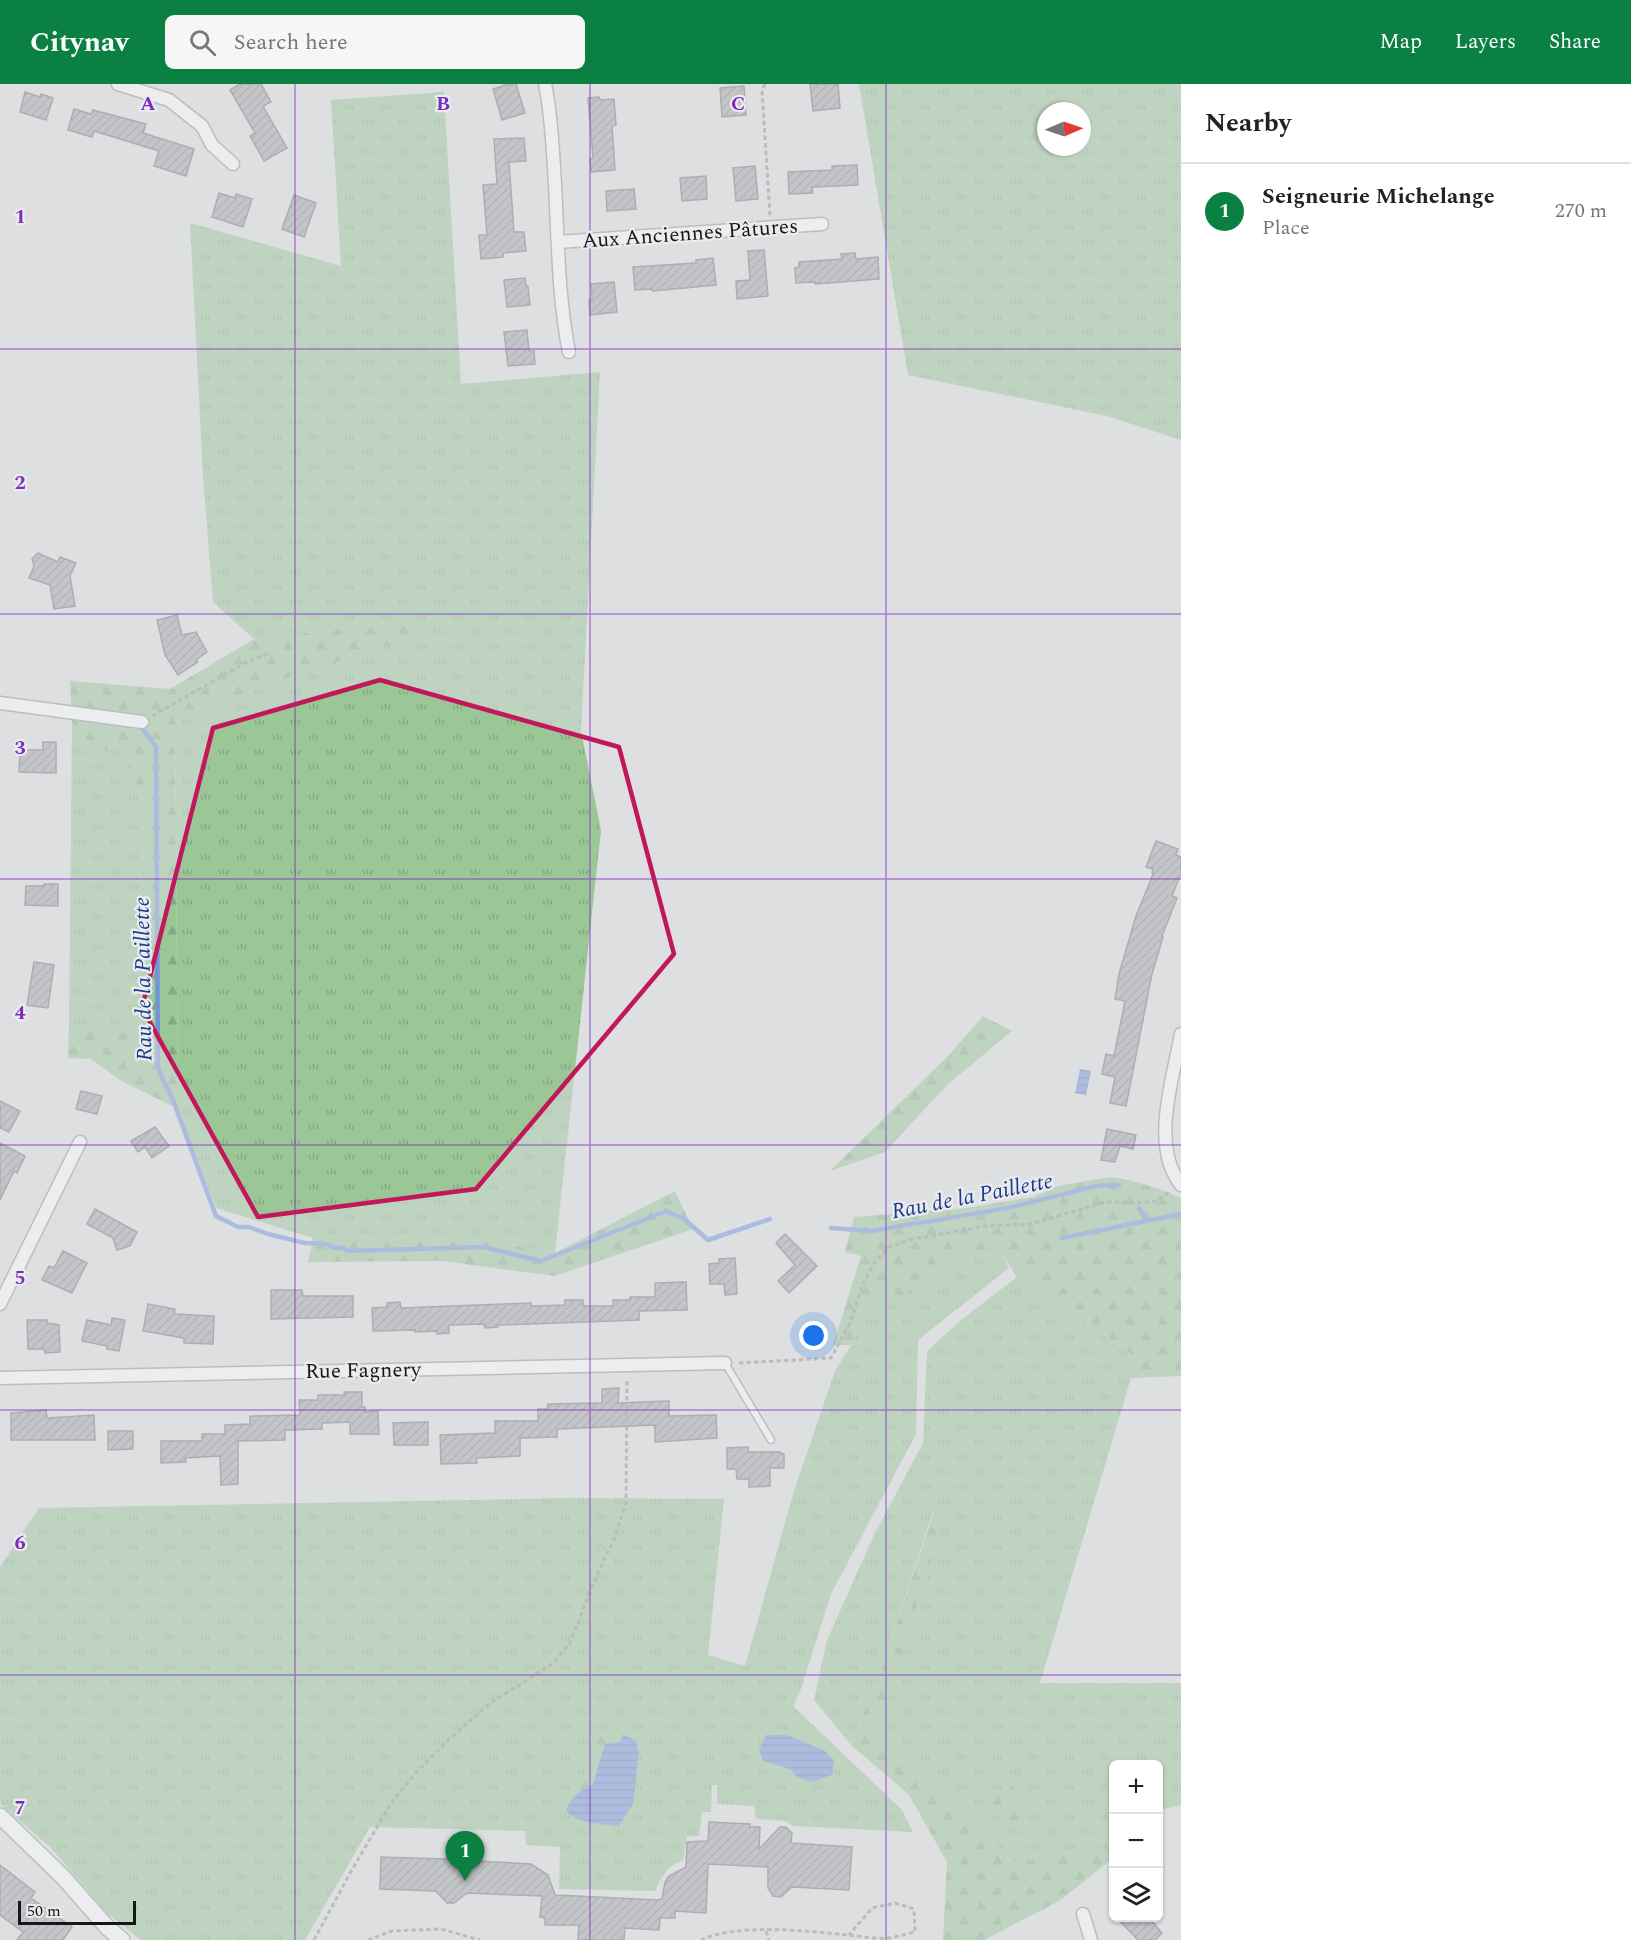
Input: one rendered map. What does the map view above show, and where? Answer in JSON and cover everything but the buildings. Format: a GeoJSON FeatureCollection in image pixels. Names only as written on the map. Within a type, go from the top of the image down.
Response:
{"type":"FeatureCollection","features":[{"type":"Feature","properties":{"kind":"street"},"geometry":{"type":"LineString","coordinates":[[118,84],[169,100],[202,126],[212,145],[233,164]]}},
{"type":"Feature","properties":{"kind":"street","name":"Aux Anciennes Pâtures"},"geometry":{"type":"LineString","coordinates":[[545,84],[550,109],[565,332],[569,352]]}},
{"type":"Feature","properties":{"kind":"street","name":"Aux Anciennes Pâtures"},"geometry":{"type":"LineString","coordinates":[[558,242],[822,224]]}},
{"type":"Feature","properties":{"kind":"street"},"geometry":{"type":"LineString","coordinates":[[0,703],[142,722]]}},
{"type":"Feature","properties":{"kind":"street"},"geometry":{"type":"LineString","coordinates":[[1180,1185],[1171,1170],[1165,1142],[1166,1117],[1181,1034]]}},
{"type":"Feature","properties":{"kind":"street"},"geometry":{"type":"LineString","coordinates":[[0,1304],[80,1142]]}},
{"type":"Feature","properties":{"kind":"street","name":"Rue Fagnery"},"geometry":{"type":"LineString","coordinates":[[0,1378],[725,1363]]}},
{"type":"Feature","properties":{"kind":"street"},"geometry":{"type":"LineString","coordinates":[[0,1816],[63,1877],[107,1927],[122,1940]]}},
{"type":"Feature","properties":{"kind":"street"},"geometry":{"type":"LineString","coordinates":[[1083,1914],[1091,1940]]}},
{"type":"Feature","properties":{"kind":"lane"},"geometry":{"type":"LineString","coordinates":[[725,1363],[771,1440]]}},
{"type":"Feature","properties":{"kind":"path"},"geometry":{"type":"LineString","coordinates":[[765,84],[762,90],[771,227]]}},
{"type":"Feature","properties":{"kind":"path"},"geometry":{"type":"LineString","coordinates":[[142,722],[245,663],[269,653]]}},
{"type":"Feature","properties":{"kind":"path"},"geometry":{"type":"LineString","coordinates":[[725,1363],[831,1358],[851,1321],[862,1286],[875,1262],[889,1247],[914,1239],[986,1226],[1031,1224],[1106,1202],[1157,1201],[1180,1185]]}},
{"type":"Feature","properties":{"kind":"path"},"geometry":{"type":"LineString","coordinates":[[314,1940],[391,1803],[414,1775],[445,1743],[489,1704],[552,1664],[570,1643],[614,1539],[626,1503],[627,1365]]}},
{"type":"Feature","properties":{"kind":"path"},"geometry":{"type":"LineString","coordinates":[[701,1940],[711,1935],[743,1931],[887,1938],[915,1932],[914,1909],[895,1903],[872,1908],[849,1935]]}},
{"type":"Feature","properties":{"kind":"path"},"geometry":{"type":"LineString","coordinates":[[368,1940],[392,1931],[441,1929],[480,1940]]}},
{"type":"Feature","properties":{"kind":"path"},"geometry":{"type":"LineString","coordinates":[[766,1931],[769,1940]]}},
{"type":"Feature","properties":{"kind":"highlighted area"},"geometry":{"type":"Polygon","coordinates":[[[380,680],[619,747],[674,954],[476,1189],[258,1217],[142,1008],[213,728],[380,680]]]}},
{"type":"Feature","properties":{"kind":"green space"},"geometry":{"type":"Polygon","coordinates":[[[859,84],[1181,84],[1181,440],[1107,416],[908,375],[859,84]]]}},
{"type":"Feature","properties":{"kind":"green space"},"geometry":{"type":"Polygon","coordinates":[[[444,92],[461,384],[600,372],[581,731],[601,830],[555,1253],[467,1237],[313,1238],[216,1208],[178,1109],[175,722],[431,618],[254,639],[213,602],[203,476],[190,223],[341,266],[331,100],[444,92]]]}},
{"type":"Feature","properties":{"kind":"green space"},"geometry":{"type":"Polygon","coordinates":[[[432,618],[437,630],[273,682],[175,722],[178,1109],[120,1080],[91,1059],[68,1058],[69,1025],[143,1024],[139,940],[144,817],[128,746],[95,754],[72,723],[70,681],[170,689],[254,639],[432,618]]]}},
{"type":"Feature","properties":{"kind":"green space"},"geometry":{"type":"Polygon","coordinates":[[[72,723],[95,754],[128,745],[144,817],[139,940],[143,1025],[69,1025],[72,723]]]}},
{"type":"Feature","properties":{"kind":"green space"},"geometry":{"type":"Polygon","coordinates":[[[983,1016],[1012,1031],[947,1085],[885,1152],[830,1171],[949,1055],[983,1016]]]}},
{"type":"Feature","properties":{"kind":"green space"},"geometry":{"type":"Polygon","coordinates":[[[1110,1177],[1147,1185],[1181,1198],[1181,1376],[1131,1378],[1134,1356],[1017,1277],[1002,1255],[961,1254],[934,1277],[892,1301],[872,1297],[851,1345],[833,1345],[861,1256],[845,1252],[854,1217],[966,1208],[1033,1197],[1058,1186],[1110,1177]]]}},
{"type":"Feature","properties":{"kind":"green space"},"geometry":{"type":"Polygon","coordinates":[[[675,1191],[693,1229],[555,1276],[442,1261],[308,1262],[313,1238],[467,1237],[555,1253],[675,1191]]]}},
{"type":"Feature","properties":{"kind":"green space"},"geometry":{"type":"Polygon","coordinates":[[[961,1254],[1002,1255],[1009,1268],[918,1340],[916,1434],[831,1594],[801,1689],[793,1706],[902,1810],[913,1832],[793,1826],[786,1821],[756,1819],[754,1806],[717,1804],[717,1785],[712,1785],[711,1812],[702,1812],[699,1836],[687,1836],[683,1860],[666,1872],[655,1891],[559,1889],[560,1847],[526,1845],[525,1831],[370,1827],[305,1940],[141,1940],[107,1913],[50,1847],[0,1804],[0,1567],[39,1508],[570,1498],[724,1499],[708,1655],[745,1666],[793,1494],[835,1371],[851,1345],[872,1297],[934,1277],[961,1254]],[[787,1735],[790,1769],[797,1777],[804,1744],[787,1735]]]}},
{"type":"Feature","properties":{"kind":"green space"},"geometry":{"type":"Polygon","coordinates":[[[1017,1277],[1134,1356],[1131,1378],[1040,1683],[1181,1683],[1181,1805],[1163,1809],[1163,1760],[1109,1760],[1109,1852],[1062,1853],[1013,1863],[968,1817],[875,1742],[944,1514],[933,1512],[882,1667],[851,1745],[814,1700],[827,1640],[875,1533],[923,1443],[927,1351],[961,1320],[1017,1277]]]}},
{"type":"Feature","properties":{"kind":"green space"},"geometry":{"type":"Polygon","coordinates":[[[934,1512],[945,1514],[875,1742],[968,1817],[1013,1863],[1062,1853],[1109,1852],[1109,1861],[1061,1900],[984,1940],[943,1940],[947,1862],[909,1795],[851,1745],[882,1667],[934,1512]]]}},
{"type":"Feature","properties":{"kind":"green space"},"geometry":{"type":"Polygon","coordinates":[[[605,1730],[623,1734],[620,1742],[605,1744],[593,1784],[579,1791],[593,1744],[605,1730]]]}},
{"type":"Feature","properties":{"kind":"green space"},"geometry":{"type":"Polygon","coordinates":[[[1009,1782],[1033,1809],[1011,1826],[985,1805],[1009,1782]]]}},
{"type":"Feature","properties":{"kind":"water"},"geometry":{"type":"Polygon","coordinates":[[[1080,1069],[1091,1071],[1086,1095],[1075,1093],[1080,1069]]]}},
{"type":"Feature","properties":{"kind":"water"},"geometry":{"type":"Polygon","coordinates":[[[623,1734],[636,1741],[639,1753],[633,1804],[619,1826],[577,1819],[566,1811],[570,1802],[576,1795],[593,1784],[605,1744],[620,1742],[623,1734]]]}},
{"type":"Feature","properties":{"kind":"water"},"geometry":{"type":"Polygon","coordinates":[[[766,1735],[787,1735],[825,1751],[834,1760],[832,1775],[811,1782],[797,1777],[790,1769],[763,1761],[759,1750],[766,1735]]]}},
{"type":"Feature","properties":{"kind":"waterway","name":"Rau de la Paillette"},"geometry":{"type":"LineString","coordinates":[[142,728],[156,747],[158,1069],[173,1100],[216,1216],[238,1227],[249,1227],[305,1243],[327,1244],[334,1248],[344,1248],[347,1251],[484,1247],[541,1261],[666,1211],[684,1219],[708,1240],[770,1219]]}},
{"type":"Feature","properties":{"kind":"waterway","name":"Rau de la Paillette"},"geometry":{"type":"LineString","coordinates":[[831,1228],[871,1231],[1008,1208],[1096,1186],[1119,1185]]}},
{"type":"Feature","properties":{"kind":"waterway","name":"Rau de la Paillette"},"geometry":{"type":"LineString","coordinates":[[1139,1208],[1147,1221]]}},
{"type":"Feature","properties":{"kind":"waterway","name":"Rau de la Paillette"},"geometry":{"type":"LineString","coordinates":[[1062,1238],[1181,1214]]}},
{"type":"Feature","properties":{"kind":"place","name":"Seigneurie Michelange"},"geometry":{"type":"Point","coordinates":[465,1881]}}]}
